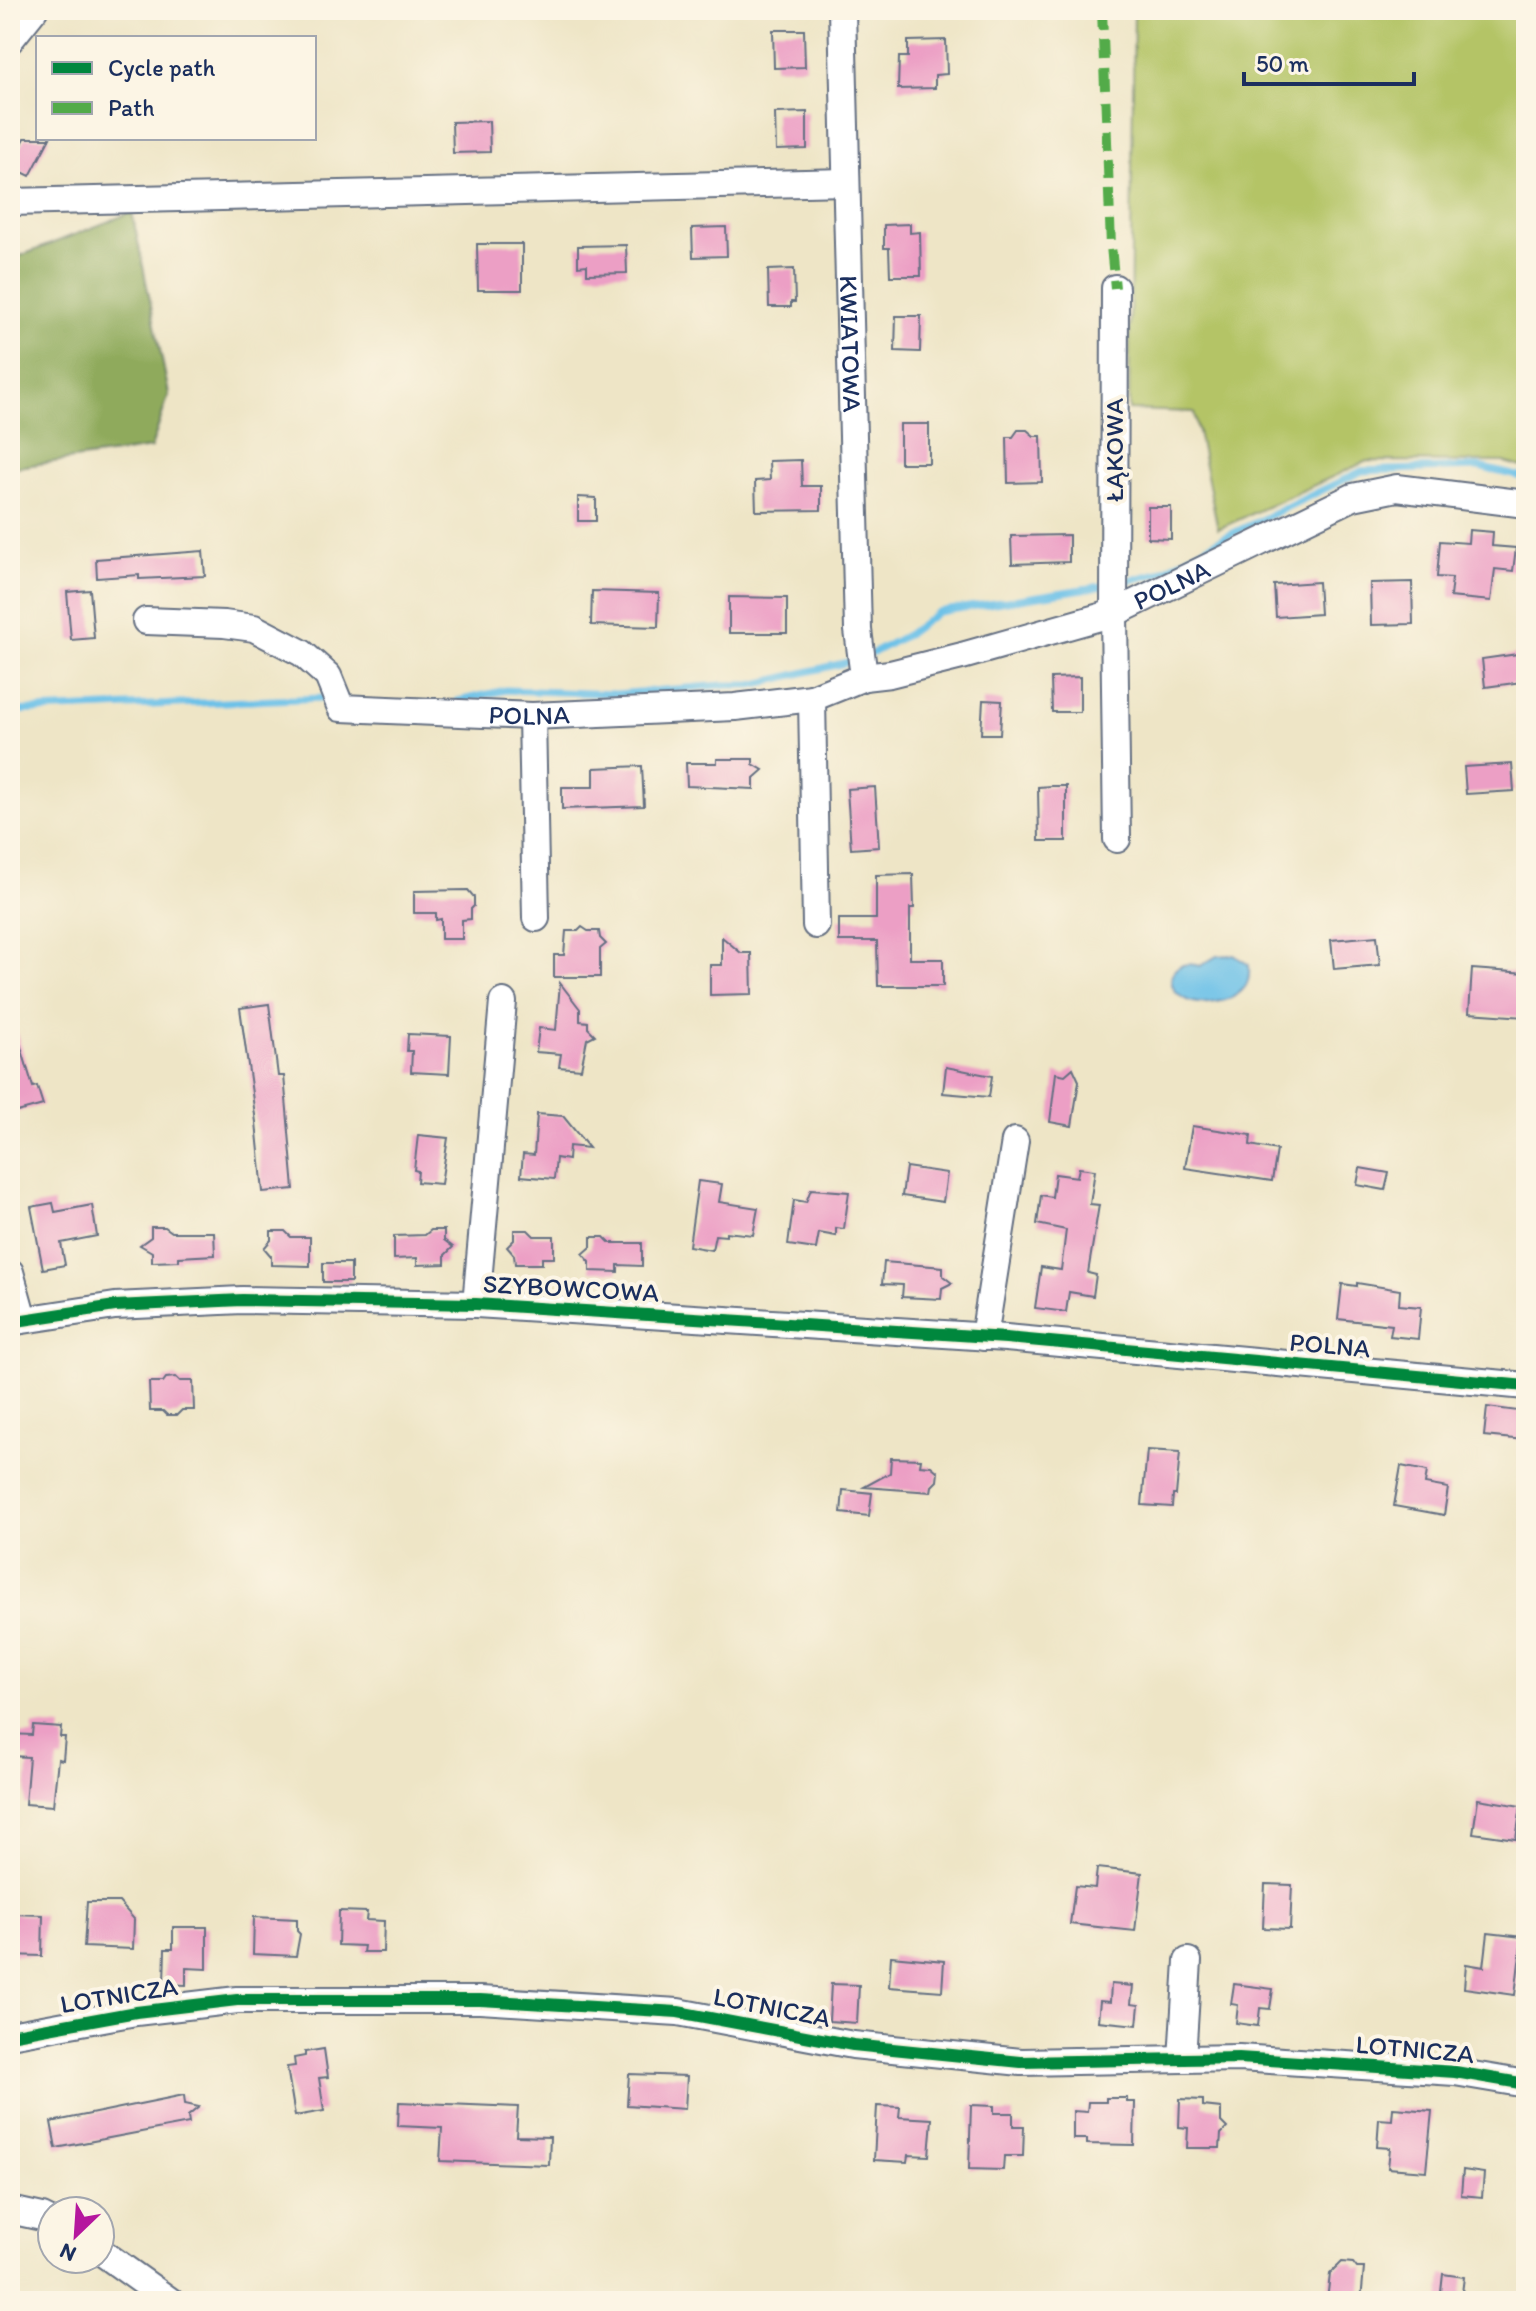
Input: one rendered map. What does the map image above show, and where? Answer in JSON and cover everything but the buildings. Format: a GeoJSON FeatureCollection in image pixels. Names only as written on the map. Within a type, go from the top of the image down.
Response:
{"type":"FeatureCollection","features":[{"type":"Feature","properties":{"kind":"street"},"geometry":{"type":"LineString","coordinates":[[10,40],[34,10]]}},
{"type":"Feature","properties":{"kind":"street","name":"KWIATOWA"},"geometry":{"type":"LineString","coordinates":[[842,10],[858,630],[864,677]]}},
{"type":"Feature","properties":{"kind":"street"},"geometry":{"type":"LineString","coordinates":[[10,202],[846,182]]}},
{"type":"Feature","properties":{"kind":"street","name":"ŁĄKOWA"},"geometry":{"type":"LineString","coordinates":[[1115,288],[1117,839]]}},
{"type":"Feature","properties":{"kind":"street","name":"POLNA"},"geometry":{"type":"LineString","coordinates":[[146,621],[254,628],[302,653],[328,676],[341,708],[532,716],[735,707],[812,698],[864,677],[890,674],[962,656],[1114,613],[1353,497],[1397,488],[1526,504]]}},
{"type":"Feature","properties":{"kind":"street"},"geometry":{"type":"LineString","coordinates":[[812,698],[816,925]]}},
{"type":"Feature","properties":{"kind":"street"},"geometry":{"type":"LineString","coordinates":[[532,716],[536,918]]}},
{"type":"Feature","properties":{"kind":"street"},"geometry":{"type":"LineString","coordinates":[[476,1304],[503,1002]]}},
{"type":"Feature","properties":{"kind":"street"},"geometry":{"type":"LineString","coordinates":[[984,1337],[1015,1141]]}},
{"type":"Feature","properties":{"kind":"street"},"geometry":{"type":"LineString","coordinates":[[10,1272],[17,1321]]}},
{"type":"Feature","properties":{"kind":"street","name":"SZYBOWCOWA"},"geometry":{"type":"LineString","coordinates":[[17,1321],[115,1306],[242,1300],[476,1304],[984,1337],[1130,1350]]}},
{"type":"Feature","properties":{"kind":"street","name":"POLNA"},"geometry":{"type":"LineString","coordinates":[[1130,1350],[1526,1386]]}},
{"type":"Feature","properties":{"kind":"street"},"geometry":{"type":"LineString","coordinates":[[1182,2059],[1188,1961]]}},
{"type":"Feature","properties":{"kind":"street","name":"LOTNICZA"},"geometry":{"type":"LineString","coordinates":[[10,2035],[136,2012],[237,2000],[480,2000],[678,2012],[853,2045],[1021,2062],[1239,2058],[1455,2072],[1526,2084]]}},
{"type":"Feature","properties":{"kind":"street"},"geometry":{"type":"LineString","coordinates":[[10,2210],[36,2216]]}},
{"type":"Feature","properties":{"kind":"street"},"geometry":{"type":"LineString","coordinates":[[116,2262],[170,2301]]}},
{"type":"Feature","properties":{"kind":"green space"},"geometry":{"type":"Polygon","coordinates":[[[1134,10],[1210,10],[1230,20],[1269,10],[1526,10],[1526,468],[1504,462],[1367,461],[1218,529],[1194,412],[1129,410],[1134,10]]]}},
{"type":"Feature","properties":{"kind":"green space"},"geometry":{"type":"Polygon","coordinates":[[[132,212],[169,394],[151,448],[10,468],[10,260],[132,212]]]}},
{"type":"Feature","properties":{"kind":"water"},"geometry":{"type":"Polygon","coordinates":[[[1234,955],[1249,965],[1249,971],[1244,988],[1233,997],[1212,1003],[1193,1002],[1175,990],[1173,973],[1178,967],[1187,964],[1200,966],[1217,956],[1234,955]]]}},
{"type":"Feature","properties":{"kind":"waterway"},"geometry":{"type":"LineString","coordinates":[[1130,580],[1159,573],[1221,539],[1362,471],[1478,467],[1526,478]]}},
{"type":"Feature","properties":{"kind":"waterway"},"geometry":{"type":"LineString","coordinates":[[873,653],[908,634],[938,612],[1102,586]]}},
{"type":"Feature","properties":{"kind":"waterway"},"geometry":{"type":"LineString","coordinates":[[458,701],[506,690],[616,694],[752,685],[848,662]]}},
{"type":"Feature","properties":{"kind":"waterway"},"geometry":{"type":"LineString","coordinates":[[10,711],[322,698]]}},
{"type":"Feature","properties":{"kind":"marked path"},"geometry":{"type":"LineString","coordinates":[[1102,10],[1115,288]]}},
{"type":"Feature","properties":{"kind":"cycle path"},"geometry":{"type":"LineString","coordinates":[[10,1322],[115,1306],[242,1300],[476,1304],[1006,1338],[1526,1386]]}},
{"type":"Feature","properties":{"kind":"cycle path"},"geometry":{"type":"LineString","coordinates":[[10,2035],[136,2012],[237,2000],[480,2000],[678,2012],[853,2045],[1021,2062],[1239,2058],[1455,2072],[1526,2084]]}}]}
